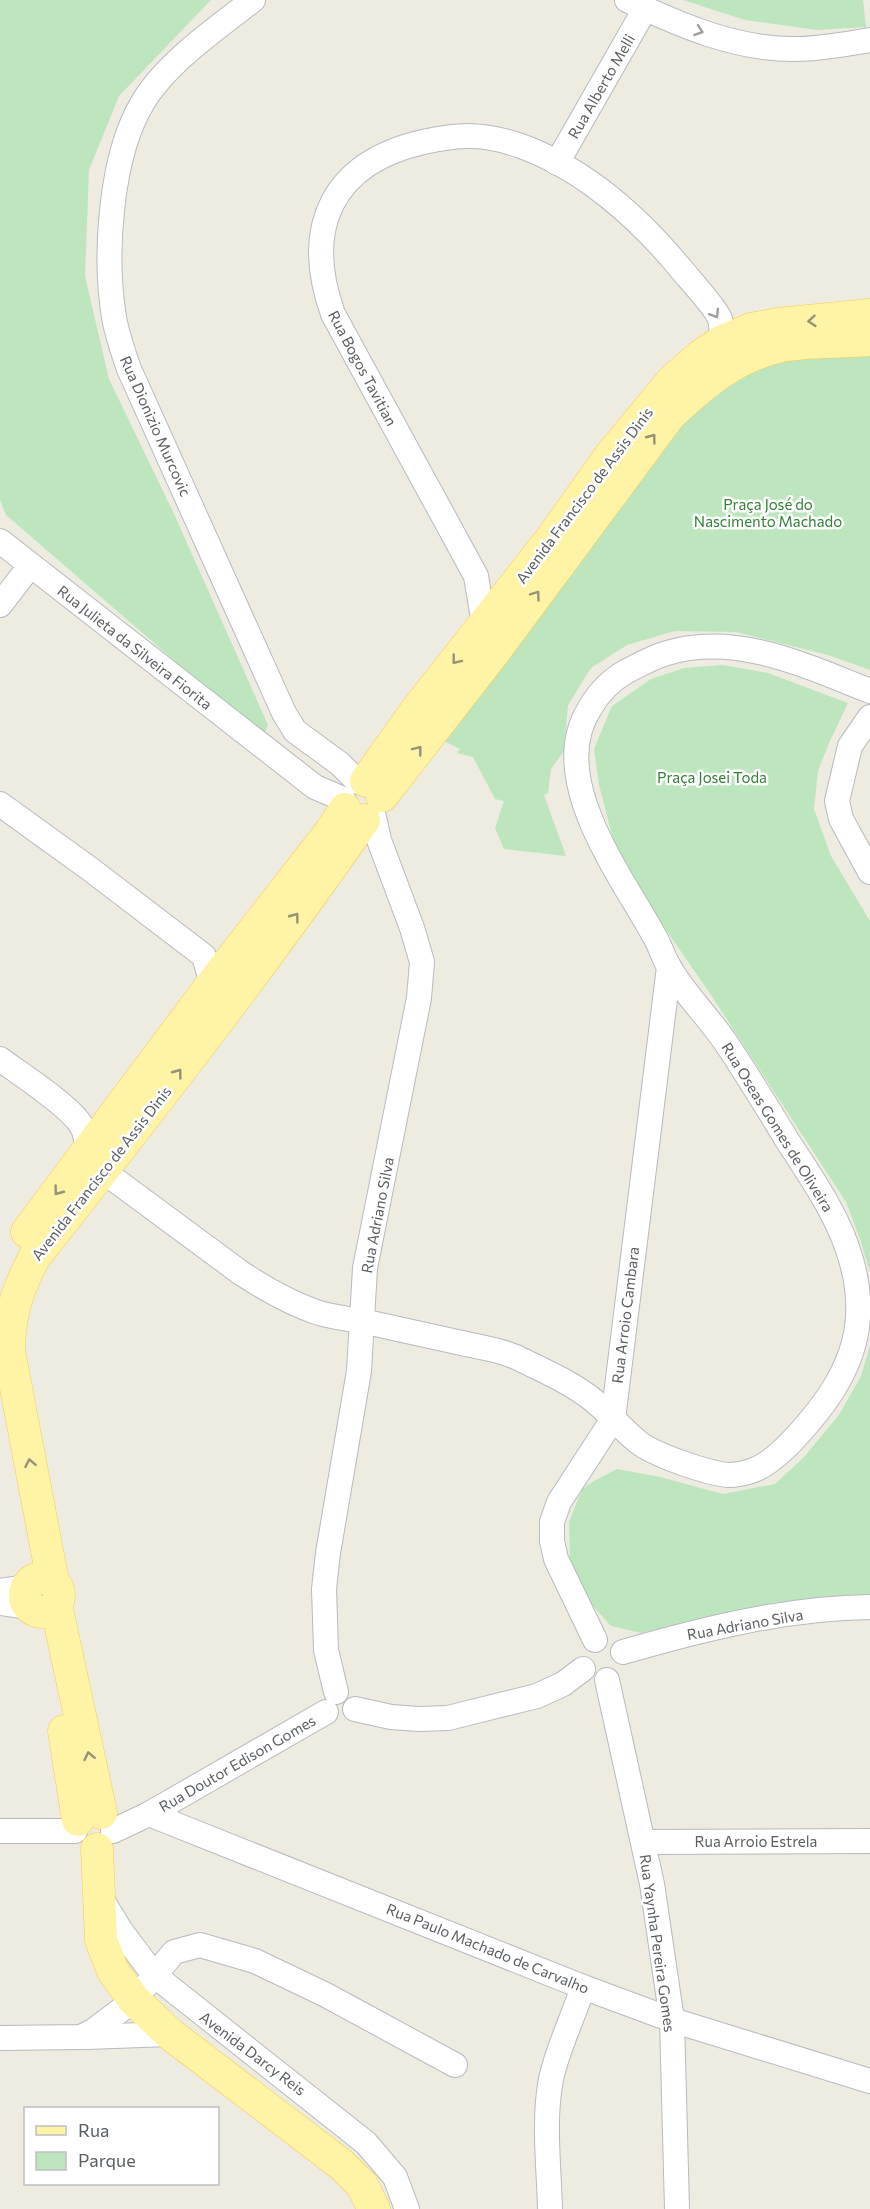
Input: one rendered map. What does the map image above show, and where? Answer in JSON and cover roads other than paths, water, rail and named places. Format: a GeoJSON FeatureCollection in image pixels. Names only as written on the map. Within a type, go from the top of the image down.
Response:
{"type":"FeatureCollection","features":[{"type":"Feature","properties":{"kind":"main road","name":"Avenida Francisco de Assis Dinis"},"geometry":{"type":"LineString","coordinates":[[0,1280],[21,1240],[95,1162],[265,958],[415,712],[551,539],[610,456],[672,381],[699,357],[721,342],[751,329],[870,315]]}},
{"type":"Feature","properties":{"kind":"main road","name":"Avenida Francisco de Assis Dinis"},"geometry":{"type":"LineString","coordinates":[[30,1596],[9,1351],[9,1327],[13,1304],[34,1258],[212,984],[331,831],[362,800],[492,655],[670,415],[720,371],[754,354],[779,346],[870,340]]}},
{"type":"Feature","properties":{"kind":"main road","name":"Avenida Francisco de Assis Dinis"},"geometry":{"type":"LineString","coordinates":[[0,1416],[30,1596],[93,1829]]}},
{"type":"Feature","properties":{"kind":"main road","name":"Avenida Darcy Reis"},"geometry":{"type":"LineString","coordinates":[[93,1829],[101,1940],[113,1971],[134,2000],[170,2034],[342,2165],[362,2185],[374,2209]]}},
{"type":"Feature","properties":{"kind":"street","name":"Rua Dionizio Murcovic"},"geometry":{"type":"LineString","coordinates":[[253,0],[199,42],[160,80],[142,102],[129,132],[117,177],[109,256],[114,318],[129,369],[269,683],[295,731],[340,764],[362,800]]}},
{"type":"Feature","properties":{"kind":"street"},"geometry":{"type":"LineString","coordinates":[[636,4],[717,37],[769,47],[796,49],[870,40]]}},
{"type":"Feature","properties":{"kind":"street","name":"Rua Alberto Melli"},"geometry":{"type":"LineString","coordinates":[[557,163],[636,4]]}},
{"type":"Feature","properties":{"kind":"street","name":"Rua Bogos Tavitian"},"geometry":{"type":"LineString","coordinates":[[484,624],[476,576],[455,541],[327,299],[322,281],[321,256],[327,214],[345,183],[362,167],[407,146],[448,136],[466,134],[519,146],[557,163],[598,189],[630,214],[664,248],[720,317],[721,342]]}},
{"type":"Feature","properties":{"kind":"street","name":"Rua Julieta da Silveira Fiorita"},"geometry":{"type":"LineString","coordinates":[[0,542],[315,787],[362,800]]}},
{"type":"Feature","properties":{"kind":"street"},"geometry":{"type":"LineString","coordinates":[[0,605],[30,566]]}},
{"type":"Feature","properties":{"kind":"street","name":"Rua Oseas Gomes de Oliveira"},"geometry":{"type":"LineString","coordinates":[[95,1162],[260,1286],[318,1312],[519,1358],[591,1398],[641,1445],[653,1452],[727,1475],[751,1472],[763,1466],[780,1453],[816,1414],[832,1392],[850,1357],[858,1328],[860,1303],[856,1278],[847,1246],[831,1209],[725,1041],[669,967],[658,943],[611,865],[596,834],[579,784],[577,760],[579,734],[586,714],[600,693],[616,677],[664,654],[681,650],[724,647],[758,651],[797,663],[870,691]]}},
{"type":"Feature","properties":{"kind":"street"},"geometry":{"type":"LineString","coordinates":[[870,717],[850,746],[837,801],[841,819],[862,840],[870,872]]}},
{"type":"Feature","properties":{"kind":"street"},"geometry":{"type":"LineString","coordinates":[[270,753],[295,731]]}},
{"type":"Feature","properties":{"kind":"street"},"geometry":{"type":"LineString","coordinates":[[300,776],[322,751]]}},
{"type":"Feature","properties":{"kind":"street","name":"Rua Adriano Silva"},"geometry":{"type":"LineString","coordinates":[[331,1702],[324,1589],[328,1553],[359,1371],[365,1268],[419,998],[422,962],[412,928],[362,800]]}},
{"type":"Feature","properties":{"kind":"street"},"geometry":{"type":"LineString","coordinates":[[0,804],[204,956],[212,984]]}},
{"type":"Feature","properties":{"kind":"street","name":"Rua Arroio Cambara"},"geometry":{"type":"LineString","coordinates":[[595,1640],[556,1558],[552,1541],[552,1522],[559,1502],[613,1419],[669,967]]}},
{"type":"Feature","properties":{"kind":"street"},"geometry":{"type":"LineString","coordinates":[[0,1059],[71,1113],[82,1125],[95,1162]]}},
{"type":"Feature","properties":{"kind":"street","name":"Rua Adriano Silva"},"geometry":{"type":"LineString","coordinates":[[623,1652],[699,1630],[792,1614],[870,1607]]}},
{"type":"Feature","properties":{"kind":"street"},"geometry":{"type":"LineString","coordinates":[[606,1638],[616,1643],[623,1652],[623,1664],[618,1675],[607,1680],[593,1678],[583,1669],[581,1657],[586,1647],[595,1640],[606,1638]]}},
{"type":"Feature","properties":{"kind":"street"},"geometry":{"type":"LineString","coordinates":[[331,1702],[346,1693],[353,1700],[355,1709],[391,1717],[448,1718],[537,1696],[563,1684],[583,1669]]}},
{"type":"Feature","properties":{"kind":"street","name":"Rua Yaynha Pereira Gomes"},"geometry":{"type":"LineString","coordinates":[[607,1680],[643,1842],[672,2020],[676,2209]]}},
{"type":"Feature","properties":{"kind":"street","name":"Rua Doutor Edison Gomes"},"geometry":{"type":"LineString","coordinates":[[149,1814],[331,1702]]}},
{"type":"Feature","properties":{"kind":"street"},"geometry":{"type":"LineString","coordinates":[[0,1831],[93,1829],[149,1814]]}},
{"type":"Feature","properties":{"kind":"street","name":"Rua Paulo Machado de Carvalho"},"geometry":{"type":"LineString","coordinates":[[149,1814],[583,1987],[672,2020],[870,2081]]}},
{"type":"Feature","properties":{"kind":"street","name":"Rua Arroio Estrela"},"geometry":{"type":"LineString","coordinates":[[643,1842],[870,1841]]}},
{"type":"Feature","properties":{"kind":"street","name":"Avenida Darcy Reis"},"geometry":{"type":"LineString","coordinates":[[99,1895],[121,1931],[154,1975],[366,2143],[395,2177],[407,2209]]}},
{"type":"Feature","properties":{"kind":"street"},"geometry":{"type":"LineString","coordinates":[[81,2037],[109,2020],[134,2000],[174,1952],[200,1945],[255,1961],[326,1995],[455,2065]]}},
{"type":"Feature","properties":{"kind":"street"},"geometry":{"type":"LineString","coordinates":[[550,2209],[547,2129],[551,2080],[561,2043],[583,1987]]}},
{"type":"Feature","properties":{"kind":"street"},"geometry":{"type":"LineString","coordinates":[[0,2038],[170,2034]]}},
{"type":"Feature","properties":{"kind":"park label","name":"Praça José do Nascimento Machado"},"geometry":{"type":"Point","coordinates":[768,512]}},
{"type":"Feature","properties":{"kind":"park label","name":"Praça Josei Toda"},"geometry":{"type":"Point","coordinates":[712,777]}}]}
